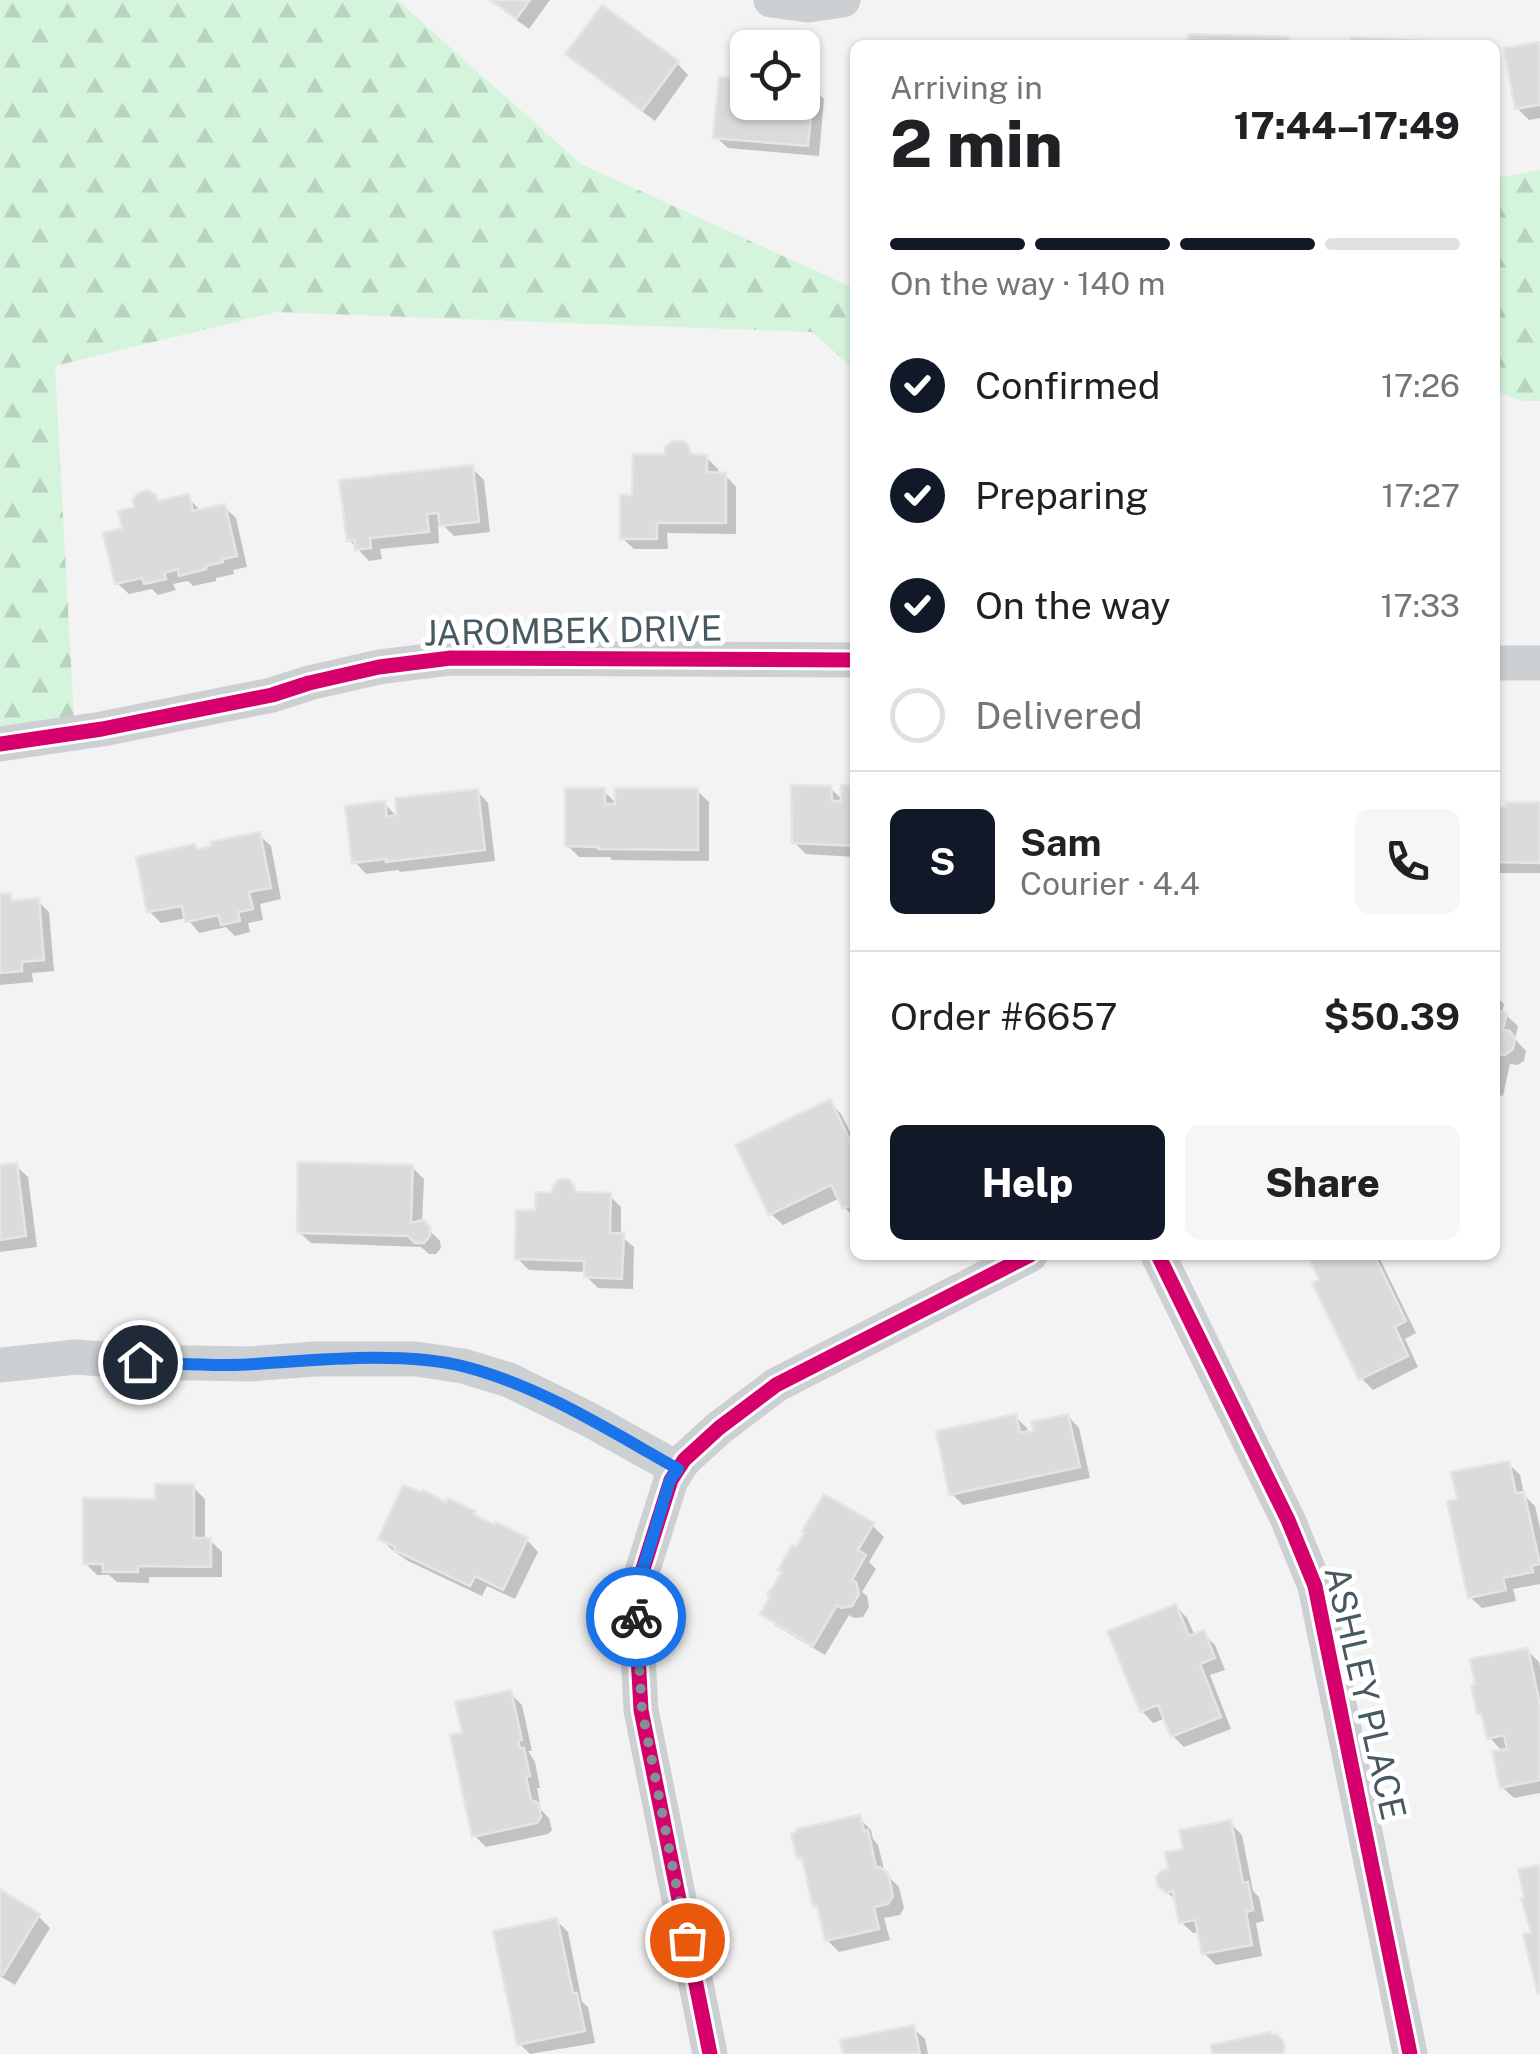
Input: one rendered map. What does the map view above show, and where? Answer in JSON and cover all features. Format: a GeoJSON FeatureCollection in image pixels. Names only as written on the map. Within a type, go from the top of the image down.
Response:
{"type":"FeatureCollection","features":[{"type":"Feature","properties":{"kind":"street"},"geometry":{"type":"LineString","coordinates":[[770,0],[808,4],[843,0]]}},
{"type":"Feature","properties":{"kind":"street","name":"JAROMBEK DRIVE"},"geometry":{"type":"LineString","coordinates":[[0,744],[102,730],[379,667],[451,658],[850,660]]}},
{"type":"Feature","properties":{"kind":"street"},"geometry":{"type":"LineString","coordinates":[[1500,662],[1540,663]]}},
{"type":"Feature","properties":{"kind":"street"},"geometry":{"type":"LineString","coordinates":[[710,2054],[642,1710],[636,1619],[642,1572],[670,1480],[684,1460],[719,1428],[776,1385],[1020,1260]]}},
{"type":"Feature","properties":{"kind":"street","name":"ASHLEY PLACE"},"geometry":{"type":"LineString","coordinates":[[1160,1260],[1288,1520],[1315,1586],[1410,2054]]}},
{"type":"Feature","properties":{"kind":"street"},"geometry":{"type":"LineString","coordinates":[[0,1365],[76,1357],[249,1364],[314,1359],[416,1359],[463,1366],[509,1380],[678,1469]]}},
{"type":"Feature","properties":{"kind":"green space"},"geometry":{"type":"Polygon","coordinates":[[[0,0],[397,0],[581,164],[850,286],[850,366],[812,332],[276,312],[55,366],[75,740],[0,740],[0,0]]]}},
{"type":"Feature","properties":{"kind":"green space"},"geometry":{"type":"Polygon","coordinates":[[[1540,170],[1540,401],[1523,401],[1500,393],[1500,177],[1540,170]]]}},
{"type":"Feature","properties":{"kind":"building"},"geometry":{"type":"Polygon","coordinates":[[[490,0],[530,0],[516,19],[490,0]]]}},
{"type":"Feature","properties":{"kind":"building"},"geometry":{"type":"Polygon","coordinates":[[[602,5],[679,61],[642,111],[565,54],[602,5]]]}},
{"type":"Feature","properties":{"kind":"building"},"geometry":{"type":"Polygon","coordinates":[[[1189,34],[1288,37],[1288,40],[1188,40],[1189,34]]]}},
{"type":"Feature","properties":{"kind":"building"},"geometry":{"type":"Polygon","coordinates":[[[1540,42],[1540,105],[1515,109],[1504,48],[1540,42]]]}},
{"type":"Feature","properties":{"kind":"building"},"geometry":{"type":"Polygon","coordinates":[[[719,77],[730,78],[730,120],[811,120],[808,146],[713,138],[719,77]]]}},
{"type":"Feature","properties":{"kind":"building"},"geometry":{"type":"Polygon","coordinates":[[[672,441],[684,441],[690,454],[707,455],[707,472],[726,473],[726,523],[657,523],[657,539],[620,539],[620,495],[632,495],[633,454],[665,454],[665,447],[672,441]]]}},
{"type":"Feature","properties":{"kind":"building"},"geometry":{"type":"Polygon","coordinates":[[[473,465],[479,522],[440,526],[438,513],[427,514],[429,532],[370,538],[371,548],[355,550],[354,540],[347,541],[339,480],[473,465]]]}},
{"type":"Feature","properties":{"kind":"building"},"geometry":{"type":"Polygon","coordinates":[[[148,490],[158,501],[189,494],[193,511],[225,504],[237,556],[179,576],[178,569],[164,573],[166,579],[144,584],[142,578],[115,584],[103,533],[122,528],[118,511],[134,507],[132,500],[148,490]]]}},
{"type":"Feature","properties":{"kind":"building"},"geometry":{"type":"Polygon","coordinates":[[[791,785],[831,786],[832,801],[841,801],[841,785],[850,785],[850,846],[792,843],[791,785]]]}},
{"type":"Feature","properties":{"kind":"building"},"geometry":{"type":"Polygon","coordinates":[[[565,788],[605,788],[605,804],[615,804],[615,788],[698,788],[698,850],[565,846],[565,788]]]}},
{"type":"Feature","properties":{"kind":"building"},"geometry":{"type":"Polygon","coordinates":[[[478,789],[485,850],[352,863],[345,806],[385,801],[387,817],[397,815],[395,798],[478,789]]]}},
{"type":"Feature","properties":{"kind":"building"},"geometry":{"type":"Polygon","coordinates":[[[1506,802],[1540,802],[1540,863],[1500,862],[1500,806],[1506,807],[1506,802]]]}},
{"type":"Feature","properties":{"kind":"building"},"geometry":{"type":"Polygon","coordinates":[[[260,832],[271,888],[249,892],[253,909],[238,912],[240,921],[221,925],[219,915],[185,922],[182,906],[147,912],[136,857],[195,844],[197,849],[211,846],[210,842],[260,832]]]}},
{"type":"Feature","properties":{"kind":"building"},"geometry":{"type":"Polygon","coordinates":[[[11,893],[11,901],[39,898],[44,960],[22,962],[22,971],[0,973],[0,894],[11,893]]]}},
{"type":"Feature","properties":{"kind":"building"},"geometry":{"type":"Polygon","coordinates":[[[1500,1011],[1507,1013],[1503,1029],[1515,1038],[1513,1049],[1500,1054],[1500,1011]]]}},
{"type":"Feature","properties":{"kind":"building"},"geometry":{"type":"Polygon","coordinates":[[[830,1099],[850,1141],[850,1206],[843,1209],[831,1185],[769,1215],[735,1145],[830,1099]]]}},
{"type":"Feature","properties":{"kind":"building"},"geometry":{"type":"Polygon","coordinates":[[[298,1162],[413,1165],[411,1223],[423,1220],[430,1227],[430,1236],[424,1243],[415,1243],[408,1236],[297,1233],[298,1162]]]}},
{"type":"Feature","properties":{"kind":"building"},"geometry":{"type":"Polygon","coordinates":[[[17,1163],[26,1236],[0,1240],[0,1165],[17,1163]]]}},
{"type":"Feature","properties":{"kind":"building"},"geometry":{"type":"Polygon","coordinates":[[[559,1179],[569,1179],[575,1192],[611,1193],[610,1233],[624,1233],[622,1279],[584,1277],[584,1261],[515,1259],[516,1210],[535,1210],[536,1192],[552,1193],[559,1179]]]}},
{"type":"Feature","properties":{"kind":"building"},"geometry":{"type":"Polygon","coordinates":[[[1310,1260],[1376,1260],[1406,1321],[1395,1327],[1408,1356],[1359,1380],[1312,1283],[1319,1280],[1310,1260]]]}},
{"type":"Feature","properties":{"kind":"building"},"geometry":{"type":"Polygon","coordinates":[[[1016,1414],[1020,1433],[1034,1430],[1031,1422],[1068,1414],[1080,1467],[949,1495],[936,1431],[1016,1414]]]}},
{"type":"Feature","properties":{"kind":"building"},"geometry":{"type":"Polygon","coordinates":[[[1509,1461],[1516,1493],[1524,1492],[1540,1564],[1531,1566],[1533,1572],[1503,1578],[1506,1590],[1468,1598],[1447,1501],[1457,1499],[1451,1472],[1509,1461]]]}},
{"type":"Feature","properties":{"kind":"building"},"geometry":{"type":"Polygon","coordinates":[[[155,1484],[194,1484],[194,1538],[211,1538],[211,1567],[138,1566],[138,1572],[103,1572],[103,1564],[83,1564],[83,1498],[155,1499],[155,1484]]]}},
{"type":"Feature","properties":{"kind":"building"},"geometry":{"type":"Polygon","coordinates":[[[403,1485],[446,1502],[448,1498],[494,1525],[496,1522],[528,1538],[503,1590],[475,1576],[470,1586],[378,1539],[403,1485]]]}},
{"type":"Feature","properties":{"kind":"building"},"geometry":{"type":"Polygon","coordinates":[[[824,1494],[874,1523],[858,1550],[866,1555],[852,1580],[859,1594],[852,1606],[837,1605],[813,1646],[760,1614],[782,1572],[778,1570],[792,1545],[796,1547],[824,1494]]]}},
{"type":"Feature","properties":{"kind":"building"},"geometry":{"type":"Polygon","coordinates":[[[1176,1604],[1189,1636],[1204,1630],[1215,1658],[1200,1664],[1221,1717],[1171,1737],[1158,1705],[1140,1712],[1107,1631],[1176,1604]]]}},
{"type":"Feature","properties":{"kind":"building"},"geometry":{"type":"Polygon","coordinates":[[[1528,1648],[1540,1705],[1540,1780],[1500,1788],[1492,1751],[1507,1749],[1504,1735],[1487,1739],[1481,1713],[1477,1714],[1470,1659],[1528,1648]]]}},
{"type":"Feature","properties":{"kind":"building"},"geometry":{"type":"Polygon","coordinates":[[[511,1690],[522,1740],[518,1740],[520,1748],[524,1748],[530,1776],[526,1777],[531,1800],[538,1803],[541,1817],[537,1823],[472,1837],[450,1735],[462,1732],[455,1702],[511,1690]]]}},
{"type":"Feature","properties":{"kind":"building"},"geometry":{"type":"Polygon","coordinates":[[[860,1815],[864,1831],[868,1830],[876,1867],[888,1873],[893,1896],[888,1904],[874,1907],[879,1929],[825,1941],[802,1858],[797,1859],[791,1834],[796,1829],[860,1815]]]}},
{"type":"Feature","properties":{"kind":"building"},"geometry":{"type":"Polygon","coordinates":[[[1231,1820],[1243,1883],[1248,1882],[1253,1910],[1246,1912],[1252,1945],[1202,1954],[1195,1920],[1179,1923],[1173,1891],[1167,1893],[1158,1887],[1156,1877],[1168,1869],[1165,1852],[1183,1849],[1179,1830],[1231,1820]]]}},
{"type":"Feature","properties":{"kind":"building"},"geometry":{"type":"Polygon","coordinates":[[[1540,1865],[1538,1994],[1523,1934],[1531,1932],[1518,1869],[1540,1865]]]}},
{"type":"Feature","properties":{"kind":"building"},"geometry":{"type":"Polygon","coordinates":[[[0,1889],[40,1914],[3,1975],[0,1974],[0,1889]]]}},
{"type":"Feature","properties":{"kind":"building"},"geometry":{"type":"Polygon","coordinates":[[[557,1918],[585,2031],[517,2045],[493,1931],[557,1918]]]}},
{"type":"Feature","properties":{"kind":"building"},"geometry":{"type":"Polygon","coordinates":[[[914,2025],[920,2054],[843,2054],[840,2040],[914,2025]]]}},
{"type":"Feature","properties":{"kind":"building"},"geometry":{"type":"Polygon","coordinates":[[[1271,2032],[1283,2040],[1285,2049],[1281,2054],[1212,2054],[1211,2045],[1271,2032]]]}},
{"type":"Feature","properties":{"kind":"cycle path"},"geometry":{"type":"LineString","coordinates":[[0,744],[102,729],[272,695],[379,667],[451,658],[850,660]]}},
{"type":"Feature","properties":{"kind":"cycle path"},"geometry":{"type":"LineString","coordinates":[[710,2054],[641,1710],[636,1619],[642,1572],[671,1480],[684,1460],[719,1428],[776,1385],[1020,1260]]}},
{"type":"Feature","properties":{"kind":"cycle path"},"geometry":{"type":"LineString","coordinates":[[1160,1260],[1288,1520],[1315,1586],[1410,2054]]}},
{"type":"Feature","properties":{"kind":"way so far"},"geometry":{"type":"LineString","coordinates":[[636,1617],[642,1710],[687,1940]]}},
{"type":"Feature","properties":{"kind":"route"},"geometry":{"type":"LineString","coordinates":[[140,1362],[249,1364],[314,1359],[416,1359],[463,1366],[509,1380],[590,1420],[678,1469],[670,1480],[642,1572],[636,1617]]}}]}
